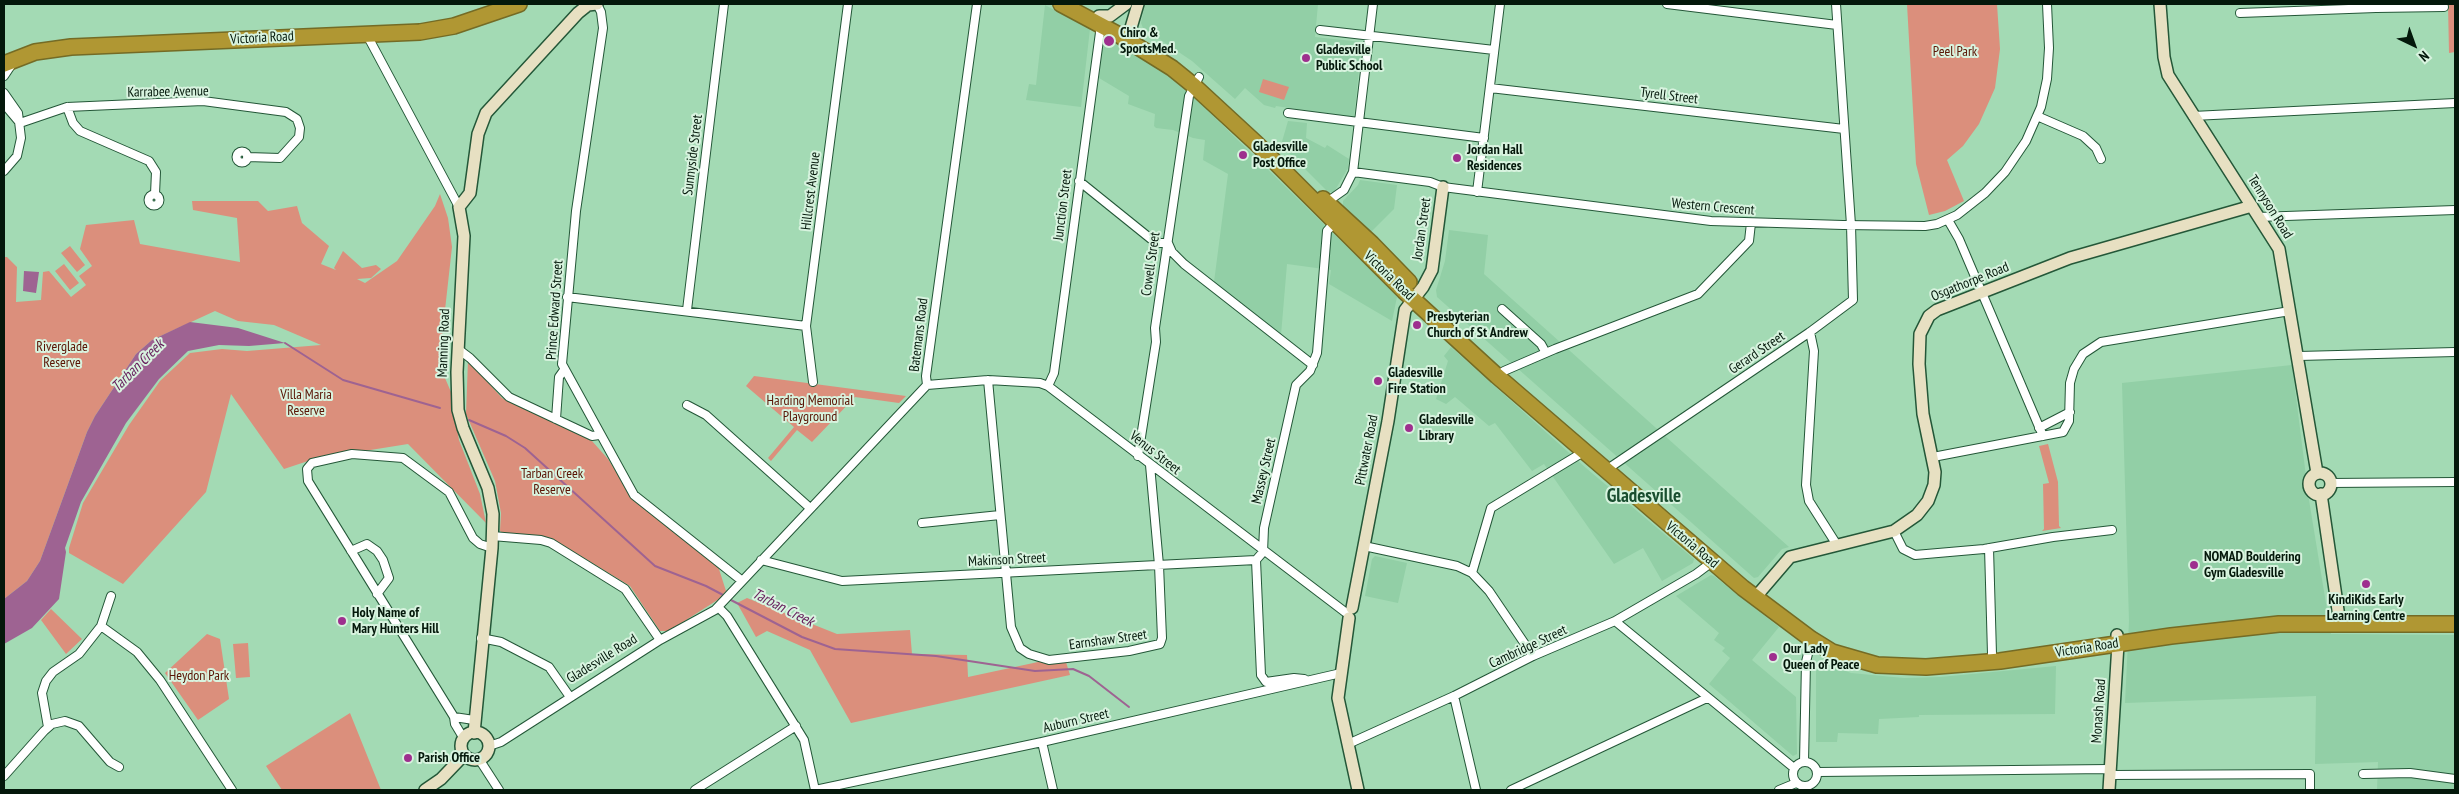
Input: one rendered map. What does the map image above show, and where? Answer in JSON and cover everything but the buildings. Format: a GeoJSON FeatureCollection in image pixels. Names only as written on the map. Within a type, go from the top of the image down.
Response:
{"type":"FeatureCollection","features":[{"type":"Feature","properties":{"kind":"highway","name":"Victoria Road"},"geometry":{"type":"LineString","coordinates":[[4,53],[26,46],[51,42],[192,34],[422,25],[452,18],[491,4]]}},
{"type":"Feature","properties":{"kind":"highway","name":"Victoria Road"},"geometry":{"type":"LineString","coordinates":[[4,64],[24,55],[71,47],[301,36],[367,36],[438,30],[519,4]]}},
{"type":"Feature","properties":{"kind":"highway","name":"Victoria Road"},"geometry":{"type":"LineString","coordinates":[[1060,4],[1100,21],[1177,60],[1334,223],[1612,466],[1813,637],[1845,651],[1890,660],[1940,660],[2117,639]]}},
{"type":"Feature","properties":{"kind":"highway","name":"Victoria Road"},"geometry":{"type":"LineString","coordinates":[[1077,4],[1100,21]]}},
{"type":"Feature","properties":{"kind":"highway","name":"Victoria Road"},"geometry":{"type":"LineString","coordinates":[[1196,81],[1372,244],[1416,295],[1585,451],[1712,562],[1832,652],[1877,666],[1902,667],[2000,661],[2117,639],[2234,621],[2455,614]]}},
{"type":"Feature","properties":{"kind":"highway","name":"Victoria Road"},"geometry":{"type":"LineString","coordinates":[[2340,619],[2455,624]]}},
{"type":"Feature","properties":{"kind":"street"},"geometry":{"type":"LineString","coordinates":[[367,36],[459,207],[470,193],[478,134],[486,112],[578,13],[588,5],[598,4]]}},
{"type":"Feature","properties":{"kind":"street","name":"Prince Edward Street"},"geometry":{"type":"LineString","coordinates":[[598,4],[603,28],[576,211],[561,358],[564,370],[634,495],[741,580]]}},
{"type":"Feature","properties":{"kind":"street","name":"Sunnyside Street"},"geometry":{"type":"LineString","coordinates":[[687,310],[724,4]]}},
{"type":"Feature","properties":{"kind":"street","name":"Hillcrest Avenue"},"geometry":{"type":"LineString","coordinates":[[813,382],[806,326],[848,4]]}},
{"type":"Feature","properties":{"kind":"street","name":"Batemans Road"},"geometry":{"type":"LineString","coordinates":[[729,594],[927,384],[926,376],[976,4]]}},
{"type":"Feature","properties":{"kind":"street"},"geometry":{"type":"LineString","coordinates":[[1100,21],[1126,4]]}},
{"type":"Feature","properties":{"kind":"street"},"geometry":{"type":"LineString","coordinates":[[1125,33],[1138,4]]}},
{"type":"Feature","properties":{"kind":"street"},"geometry":{"type":"LineString","coordinates":[[1327,202],[1344,190],[1353,172],[1361,123],[1373,4]]}},
{"type":"Feature","properties":{"kind":"street"},"geometry":{"type":"LineString","coordinates":[[1477,192],[1500,4]]}},
{"type":"Feature","properties":{"kind":"street"},"geometry":{"type":"LineString","coordinates":[[1667,4],[1837,25]]}},
{"type":"Feature","properties":{"kind":"street"},"geometry":{"type":"LineString","coordinates":[[1836,4],[1852,225]]}},
{"type":"Feature","properties":{"kind":"street","name":"Western Crescent"},"geometry":{"type":"LineString","coordinates":[[1353,172],[1430,182],[1443,187],[1477,192],[1711,221],[1925,226],[1948,220],[1975,202],[2005,172],[2019,152],[2037,116],[2044,92],[2049,64],[2047,4]]}},
{"type":"Feature","properties":{"kind":"street","name":"Tennyson Road"},"geometry":{"type":"LineString","coordinates":[[2160,4],[2165,65],[2174,86],[2279,250],[2299,356],[2317,473]]}},
{"type":"Feature","properties":{"kind":"street"},"geometry":{"type":"LineString","coordinates":[[2240,13],[2377,6],[2444,7]]}},
{"type":"Feature","properties":{"kind":"street","name":"Junction Street"},"geometry":{"type":"LineString","coordinates":[[1048,386],[1054,373],[1100,21]]}},
{"type":"Feature","properties":{"kind":"street"},"geometry":{"type":"LineString","coordinates":[[1320,30],[1494,50]]}},
{"type":"Feature","properties":{"kind":"street"},"geometry":{"type":"LineString","coordinates":[[4,76],[9,67],[24,55]]}},
{"type":"Feature","properties":{"kind":"street","name":"Cowell Street"},"geometry":{"type":"LineString","coordinates":[[1138,456],[1156,342],[1154,328],[1189,96],[1196,81]]}},
{"type":"Feature","properties":{"kind":"street","name":"Tyrell Street"},"geometry":{"type":"LineString","coordinates":[[1490,88],[1844,129]]}},
{"type":"Feature","properties":{"kind":"street"},"geometry":{"type":"LineString","coordinates":[[4,93],[18,112],[22,138],[17,156],[4,171]]}},
{"type":"Feature","properties":{"kind":"street","name":"Karrabee Avenue"},"geometry":{"type":"LineString","coordinates":[[20,123],[66,107],[203,101],[243,108],[286,112],[297,119],[300,128],[299,137],[280,158],[247,157]]}},
{"type":"Feature","properties":{"kind":"street"},"geometry":{"type":"LineString","coordinates":[[2193,116],[2455,102]]}},
{"type":"Feature","properties":{"kind":"street"},"geometry":{"type":"LineString","coordinates":[[4,104],[20,123]]}},
{"type":"Feature","properties":{"kind":"street"},"geometry":{"type":"LineString","coordinates":[[66,107],[73,123],[80,131],[149,161],[156,172],[154,194]]}},
{"type":"Feature","properties":{"kind":"street"},"geometry":{"type":"LineString","coordinates":[[1288,113],[1484,138]]}},
{"type":"Feature","properties":{"kind":"street"},"geometry":{"type":"LineString","coordinates":[[2037,116],[2083,136],[2096,148],[2101,159]]}},
{"type":"Feature","properties":{"kind":"street"},"geometry":{"type":"LineString","coordinates":[[1078,181],[1151,239],[1160,243],[1168,242],[1172,252],[1180,260],[1313,365]]}},
{"type":"Feature","properties":{"kind":"street","name":"Jordan Street"},"geometry":{"type":"LineString","coordinates":[[1416,295],[1428,279],[1434,262],[1443,187]]}},
{"type":"Feature","properties":{"kind":"street","name":"Osgathorpe Road"},"geometry":{"type":"LineString","coordinates":[[1760,592],[1790,558],[1894,530],[1917,515],[1928,501],[1935,479],[1933,457],[1921,401],[1919,364],[1922,328],[1929,316],[1937,310],[2052,265],[2252,206]]}},
{"type":"Feature","properties":{"kind":"street","name":"Manning Road"},"geometry":{"type":"LineString","coordinates":[[459,207],[464,236],[458,349],[459,415],[488,488],[492,514],[492,542],[481,638],[474,732]]}},
{"type":"Feature","properties":{"kind":"street"},"geometry":{"type":"LineString","coordinates":[[2258,217],[2455,210]]}},
{"type":"Feature","properties":{"kind":"street"},"geometry":{"type":"LineString","coordinates":[[1948,220],[1959,239],[2042,436]]}},
{"type":"Feature","properties":{"kind":"street","name":"Massey Street"},"geometry":{"type":"LineString","coordinates":[[1263,552],[1264,528],[1296,385],[1313,365],[1319,338],[1327,231],[1334,223]]}},
{"type":"Feature","properties":{"kind":"street"},"geometry":{"type":"LineString","coordinates":[[1504,372],[1546,353],[1698,294],[1749,241],[1751,223]]}},
{"type":"Feature","properties":{"kind":"street","name":"Gerard Street"},"geometry":{"type":"LineString","coordinates":[[1612,466],[1810,332],[1853,300],[1852,225]]}},
{"type":"Feature","properties":{"kind":"street","name":"Pittwater Road"},"geometry":{"type":"LineString","coordinates":[[1358,790],[1338,698],[1349,613],[1388,421],[1405,310],[1416,295]]}},
{"type":"Feature","properties":{"kind":"street"},"geometry":{"type":"LineString","coordinates":[[567,297],[687,310],[806,326]]}},
{"type":"Feature","properties":{"kind":"street"},"geometry":{"type":"LineString","coordinates":[[1502,309],[1541,344],[1546,353]]}},
{"type":"Feature","properties":{"kind":"street"},"geometry":{"type":"LineString","coordinates":[[1933,457],[2063,432],[2067,426],[2070,412],[2070,383],[2074,368],[2083,354],[2101,342],[2290,311]]}},
{"type":"Feature","properties":{"kind":"street"},"geometry":{"type":"LineString","coordinates":[[1810,332],[1814,351],[1806,485],[1809,501],[1837,545]]}},
{"type":"Feature","properties":{"kind":"street"},"geometry":{"type":"LineString","coordinates":[[458,349],[470,358],[504,393],[592,436],[599,435]]}},
{"type":"Feature","properties":{"kind":"street"},"geometry":{"type":"LineString","coordinates":[[2299,356],[2455,352]]}},
{"type":"Feature","properties":{"kind":"street"},"geometry":{"type":"LineString","coordinates":[[556,419],[560,377],[564,370]]}},
{"type":"Feature","properties":{"kind":"street"},"geometry":{"type":"LineString","coordinates":[[988,380],[1005,572]]}},
{"type":"Feature","properties":{"kind":"street","name":"Venus Street"},"geometry":{"type":"LineString","coordinates":[[927,384],[988,380],[1040,383],[1048,386],[1263,552],[1349,613]]}},
{"type":"Feature","properties":{"kind":"street"},"geometry":{"type":"LineString","coordinates":[[687,405],[706,415],[810,508]]}},
{"type":"Feature","properties":{"kind":"street"},"geometry":{"type":"LineString","coordinates":[[2039,428],[2070,412]]}},
{"type":"Feature","properties":{"kind":"street"},"geometry":{"type":"LineString","coordinates":[[1472,573],[1491,508],[1585,451]]}},
{"type":"Feature","properties":{"kind":"street"},"geometry":{"type":"LineString","coordinates":[[464,739],[455,724],[454,718],[308,481],[307,469],[312,463],[352,454],[403,458],[449,492],[473,538],[480,544],[541,540],[551,544],[630,594],[660,640]]}},
{"type":"Feature","properties":{"kind":"street","name":"Earnshaw Street"},"geometry":{"type":"LineString","coordinates":[[1005,572],[1011,627],[1020,648],[1029,654],[1049,660],[1129,651],[1160,644],[1162,638],[1159,565],[1150,465]]}},
{"type":"Feature","properties":{"kind":"street"},"geometry":{"type":"LineString","coordinates":[[2317,473],[2324,474],[2330,483],[2327,492],[2321,494],[2315,494],[2310,488],[2310,480],[2317,473]]}},
{"type":"Feature","properties":{"kind":"street"},"geometry":{"type":"LineString","coordinates":[[2330,483],[2455,482]]}},
{"type":"Feature","properties":{"kind":"street"},"geometry":{"type":"LineString","coordinates":[[2321,494],[2340,619]]}},
{"type":"Feature","properties":{"kind":"street"},"geometry":{"type":"LineString","coordinates":[[922,523],[1000,515]]}},
{"type":"Feature","properties":{"kind":"street"},"geometry":{"type":"LineString","coordinates":[[1894,530],[1903,549],[1915,555],[1989,548],[2053,537],[2112,530]]}},
{"type":"Feature","properties":{"kind":"street"},"geometry":{"type":"LineString","coordinates":[[351,551],[367,544],[377,551],[383,560],[389,578],[377,594]]}},
{"type":"Feature","properties":{"kind":"street"},"geometry":{"type":"LineString","coordinates":[[1364,546],[1457,566],[1472,573],[1488,590],[1533,656]]}},
{"type":"Feature","properties":{"kind":"street"},"geometry":{"type":"LineString","coordinates":[[1989,548],[1992,654]]}},
{"type":"Feature","properties":{"kind":"street"},"geometry":{"type":"LineString","coordinates":[[1263,552],[1256,560],[1259,667],[1261,674],[1266,682],[1294,678],[1314,680]]}},
{"type":"Feature","properties":{"kind":"street","name":"Makinson Street"},"geometry":{"type":"LineString","coordinates":[[761,560],[842,581],[1256,560]]}},
{"type":"Feature","properties":{"kind":"street","name":"Cambridge Street"},"geometry":{"type":"LineString","coordinates":[[1348,744],[1454,696],[1533,656],[1615,620],[1696,574],[1712,562]]}},
{"type":"Feature","properties":{"kind":"street","name":"Gladesville Road"},"geometry":{"type":"LineString","coordinates":[[489,746],[500,742],[660,640],[720,605],[729,594]]}},
{"type":"Feature","properties":{"kind":"street"},"geometry":{"type":"LineString","coordinates":[[47,726],[42,693],[46,681],[53,672],[79,654],[100,626],[111,596]]}},
{"type":"Feature","properties":{"kind":"street"},"geometry":{"type":"LineString","coordinates":[[720,605],[796,726],[807,749],[815,790]]}},
{"type":"Feature","properties":{"kind":"street"},"geometry":{"type":"LineString","coordinates":[[1615,620],[1794,768]]}},
{"type":"Feature","properties":{"kind":"street"},"geometry":{"type":"LineString","coordinates":[[100,626],[137,652],[160,680],[232,790]]}},
{"type":"Feature","properties":{"kind":"street"},"geometry":{"type":"LineString","coordinates":[[1804,762],[1806,662],[1813,637]]}},
{"type":"Feature","properties":{"kind":"street"},"geometry":{"type":"LineString","coordinates":[[481,638],[501,642],[549,667],[570,697]]}},
{"type":"Feature","properties":{"kind":"street","name":"Monash Road"},"geometry":{"type":"LineString","coordinates":[[2109,790],[2117,639]]}},
{"type":"Feature","properties":{"kind":"street","name":"Auburn Street"},"geometry":{"type":"LineString","coordinates":[[815,790],[1042,742],[1341,673]]}},
{"type":"Feature","properties":{"kind":"street"},"geometry":{"type":"LineString","coordinates":[[1454,696],[1476,790]]}},
{"type":"Feature","properties":{"kind":"street"},"geometry":{"type":"LineString","coordinates":[[1511,790],[1707,698]]}},
{"type":"Feature","properties":{"kind":"street"},"geometry":{"type":"LineString","coordinates":[[454,718],[474,720]]}},
{"type":"Feature","properties":{"kind":"street"},"geometry":{"type":"LineString","coordinates":[[4,776],[47,726],[64,721],[74,723],[110,762],[119,767]]}},
{"type":"Feature","properties":{"kind":"street"},"geometry":{"type":"LineString","coordinates":[[695,790],[796,726]]}},
{"type":"Feature","properties":{"kind":"street"},"geometry":{"type":"LineString","coordinates":[[474,732],[485,736],[489,746],[486,754],[479,759],[471,759],[464,755],[461,745],[464,739],[474,732]]}},
{"type":"Feature","properties":{"kind":"street"},"geometry":{"type":"LineString","coordinates":[[1042,742],[1053,790]]}},
{"type":"Feature","properties":{"kind":"street"},"geometry":{"type":"LineString","coordinates":[[425,790],[441,778],[464,755]]}},
{"type":"Feature","properties":{"kind":"street"},"geometry":{"type":"LineString","coordinates":[[479,759],[499,790]]}},
{"type":"Feature","properties":{"kind":"street"},"geometry":{"type":"LineString","coordinates":[[1804,762],[1812,764],[1818,772],[1816,781],[1810,788],[1801,786],[1796,782],[1793,775],[1794,768],[1804,762]]}},
{"type":"Feature","properties":{"kind":"street"},"geometry":{"type":"LineString","coordinates":[[1818,772],[2057,770],[2310,774],[2310,790]]}},
{"type":"Feature","properties":{"kind":"street"},"geometry":{"type":"LineString","coordinates":[[2363,774],[2410,773],[2455,779]]}},
{"type":"Feature","properties":{"kind":"street"},"geometry":{"type":"LineString","coordinates":[[1779,790],[1796,782]]}},
{"type":"Feature","properties":{"kind":"shaded area","name":"Gladesville Public School"},"geometry":{"type":"Polygon","coordinates":[[[1145,4],[1318,4],[1315,37],[1362,42],[1354,117],[1276,106],[1275,108],[1264,105],[1245,88],[1235,99],[1192,61],[1143,28],[1141,23],[1145,4]]]}},
{"type":"Feature","properties":{"kind":"shaded area"},"geometry":{"type":"Polygon","coordinates":[[[1045,5],[1090,29],[1081,107],[1026,100],[1029,84],[1036,85],[1045,5]]]}},
{"type":"Feature","properties":{"kind":"shaded area"},"geometry":{"type":"Polygon","coordinates":[[[1103,36],[1121,45],[1170,77],[1199,102],[1395,294],[1397,297],[1392,321],[1329,284],[1331,270],[1287,264],[1281,335],[1214,282],[1228,174],[1203,160],[1205,140],[1193,138],[1173,130],[1156,128],[1154,126],[1155,114],[1128,104],[1129,96],[1099,78],[1103,36]]]}},
{"type":"Feature","properties":{"kind":"shaded area"},"geometry":{"type":"Polygon","coordinates":[[[1288,121],[1307,123],[1306,138],[1325,148],[1327,145],[1349,159],[1348,168],[1334,192],[1328,192],[1281,145],[1288,121]]]}},
{"type":"Feature","properties":{"kind":"shaded area"},"geometry":{"type":"Polygon","coordinates":[[[1360,180],[1397,185],[1394,209],[1370,233],[1343,206],[1343,201],[1358,185],[1360,180]]]}},
{"type":"Feature","properties":{"kind":"shaded area"},"geometry":{"type":"Polygon","coordinates":[[[1449,230],[1488,235],[1484,274],[1789,547],[1782,549],[1758,577],[1754,578],[1437,297],[1436,290],[1445,261],[1449,230]]]}},
{"type":"Feature","properties":{"kind":"shaded area"},"geometry":{"type":"Polygon","coordinates":[[[1451,347],[1586,468],[1694,559],[1693,563],[1662,581],[1643,548],[1614,564],[1544,464],[1532,471],[1495,423],[1489,426],[1455,397],[1446,404],[1436,399],[1448,361],[1444,356],[1451,347]]]}},
{"type":"Feature","properties":{"kind":"shaded area"},"geometry":{"type":"Polygon","coordinates":[[[2292,365],[2309,500],[2331,634],[2455,635],[2455,790],[2377,790],[2378,762],[2315,764],[2316,696],[2125,703],[2129,621],[2122,383],[2292,365]]]}},
{"type":"Feature","properties":{"kind":"shaded area"},"geometry":{"type":"Polygon","coordinates":[[[1375,556],[1407,563],[1398,603],[1365,596],[1372,559],[1375,556]]]}},
{"type":"Feature","properties":{"kind":"shaded area"},"geometry":{"type":"Polygon","coordinates":[[[1711,575],[1779,627],[1752,660],[1796,697],[1797,754],[1793,756],[1709,684],[1730,658],[1722,651],[1725,648],[1714,640],[1719,633],[1676,596],[1711,575]]]}},
{"type":"Feature","properties":{"kind":"shaded area"},"geometry":{"type":"Polygon","coordinates":[[[1823,662],[1851,673],[1904,678],[1940,677],[2056,666],[2055,714],[1919,715],[1919,717],[1879,719],[1878,734],[1838,733],[1837,742],[1816,742],[1816,668],[1823,662]]]}},
{"type":"Feature","properties":{"kind":"green space","name":"Peel Park"},"geometry":{"type":"Polygon","coordinates":[[[1907,4],[1997,4],[2000,49],[1995,88],[1979,124],[1963,146],[1947,160],[1964,201],[1945,211],[1929,215],[1916,164],[1907,4]]]}},
{"type":"Feature","properties":{"kind":"green space"},"geometry":{"type":"Polygon","coordinates":[[[2448,4],[2455,4],[2455,52],[2449,53],[2448,4]]]}},
{"type":"Feature","properties":{"kind":"green space"},"geometry":{"type":"Polygon","coordinates":[[[1263,79],[1289,87],[1284,100],[1259,92],[1263,79]]]}},
{"type":"Feature","properties":{"kind":"green space"},"geometry":{"type":"Polygon","coordinates":[[[440,194],[448,218],[452,247],[439,364],[451,392],[459,440],[480,494],[486,523],[408,444],[314,459],[284,469],[231,394],[206,492],[123,584],[69,553],[83,503],[129,425],[160,381],[190,353],[222,349],[247,351],[321,345],[274,325],[238,321],[215,311],[152,340],[136,354],[95,416],[87,432],[40,561],[27,581],[4,599],[4,257],[7,257],[17,267],[16,302],[41,300],[43,272],[49,271],[71,297],[86,285],[79,276],[92,266],[80,249],[86,225],[134,220],[140,244],[240,262],[237,218],[193,210],[192,201],[258,201],[268,211],[297,206],[302,223],[329,246],[321,264],[336,270],[334,268],[343,251],[362,268],[376,265],[381,269],[371,278],[357,279],[365,283],[397,261],[435,206],[440,194]]]}},
{"type":"Feature","properties":{"kind":"green space"},"geometry":{"type":"Polygon","coordinates":[[[70,246],[85,265],[77,272],[61,253],[70,246]]]}},
{"type":"Feature","properties":{"kind":"green space"},"geometry":{"type":"Polygon","coordinates":[[[64,264],[79,283],[70,290],[55,271],[64,264]]]}},
{"type":"Feature","properties":{"kind":"green space","name":"Tarban Creek Reserve"},"geometry":{"type":"Polygon","coordinates":[[[468,360],[502,398],[592,441],[608,459],[635,501],[718,566],[726,591],[719,599],[669,631],[660,631],[630,586],[551,538],[503,533],[500,531],[501,513],[495,481],[466,414],[468,360]]]}},
{"type":"Feature","properties":{"kind":"green space","name":"Harding Memorial Playground"},"geometry":{"type":"Polygon","coordinates":[[[754,376],[906,396],[899,403],[855,397],[812,442],[797,430],[771,461],[768,458],[794,427],[746,386],[754,376]]]}},
{"type":"Feature","properties":{"kind":"green space"},"geometry":{"type":"Polygon","coordinates":[[[2048,444],[2058,482],[2059,526],[2061,528],[2042,531],[2044,529],[2043,484],[2049,483],[2039,446],[2048,444]]]}},
{"type":"Feature","properties":{"kind":"green space"},"geometry":{"type":"Polygon","coordinates":[[[747,598],[837,634],[910,630],[912,654],[967,655],[968,677],[1038,662],[1066,662],[1070,675],[851,723],[810,650],[767,631],[756,637],[737,603],[747,598]]]}},
{"type":"Feature","properties":{"kind":"green space"},"geometry":{"type":"Polygon","coordinates":[[[51,609],[82,639],[66,654],[41,620],[51,609]]]}},
{"type":"Feature","properties":{"kind":"green space","name":"Heydon Park"},"geometry":{"type":"Polygon","coordinates":[[[207,634],[220,639],[229,699],[198,720],[165,673],[207,634]]]}},
{"type":"Feature","properties":{"kind":"green space"},"geometry":{"type":"Polygon","coordinates":[[[248,643],[250,677],[236,678],[233,644],[248,643]]]}},
{"type":"Feature","properties":{"kind":"green space"},"geometry":{"type":"Polygon","coordinates":[[[350,713],[381,790],[282,790],[266,766],[350,713]]]}},
{"type":"Feature","properties":{"kind":"water"},"geometry":{"type":"Polygon","coordinates":[[[24,271],[39,272],[36,293],[23,291],[24,271]]]}},
{"type":"Feature","properties":{"kind":"water","name":"Tarban Creek"},"geometry":{"type":"Polygon","coordinates":[[[190,322],[238,328],[285,343],[249,346],[219,345],[188,351],[159,379],[126,423],[81,502],[65,548],[59,599],[32,628],[4,644],[4,599],[27,581],[40,561],[87,432],[95,416],[136,354],[152,340],[190,322]]]}},
{"type":"Feature","properties":{"kind":"waterway","name":"Tarban Creek"},"geometry":{"type":"LineString","coordinates":[[285,343],[343,380],[440,408]]}},
{"type":"Feature","properties":{"kind":"waterway","name":"Tarban Creek"},"geometry":{"type":"LineString","coordinates":[[469,420],[506,436],[525,448],[655,566],[706,586],[725,596]]}},
{"type":"Feature","properties":{"kind":"waterway","name":"Tarban Creek"},"geometry":{"type":"LineString","coordinates":[[729,599],[802,637],[835,649],[936,656],[1035,671],[1073,669],[1089,676],[1129,707]]}},
{"type":"Feature","properties":{"kind":"place","name":"Chiro & SportsMed."},"geometry":{"type":"Point","coordinates":[1109,41]}},
{"type":"Feature","properties":{"kind":"place","name":"Gladesville Public School"},"geometry":{"type":"Point","coordinates":[1306,58]}},
{"type":"Feature","properties":{"kind":"place","name":"Gladesville Post Office"},"geometry":{"type":"Point","coordinates":[1243,155]}},
{"type":"Feature","properties":{"kind":"place","name":"Jordan Hall Residences"},"geometry":{"type":"Point","coordinates":[1457,158]}},
{"type":"Feature","properties":{"kind":"place","name":"Presbyterian Church of St Andrew"},"geometry":{"type":"Point","coordinates":[1417,325]}},
{"type":"Feature","properties":{"kind":"place","name":"Gladesville Fire Station"},"geometry":{"type":"Point","coordinates":[1378,381]}},
{"type":"Feature","properties":{"kind":"place","name":"Gladesville Library"},"geometry":{"type":"Point","coordinates":[1409,428]}},
{"type":"Feature","properties":{"kind":"place","name":"NOMAD Bouldering Gym Gladesville"},"geometry":{"type":"Point","coordinates":[2194,565]}},
{"type":"Feature","properties":{"kind":"place","name":"KindiKids Early Learning Centre"},"geometry":{"type":"Point","coordinates":[2366,584]}},
{"type":"Feature","properties":{"kind":"place","name":"Holy Name of Mary Hunters Hill"},"geometry":{"type":"Point","coordinates":[342,621]}},
{"type":"Feature","properties":{"kind":"place","name":"Our Lady Queen of Peace"},"geometry":{"type":"Point","coordinates":[1773,657]}},
{"type":"Feature","properties":{"kind":"place","name":"Parish Office"},"geometry":{"type":"Point","coordinates":[408,758]}},
{"type":"Feature","properties":{"kind":"district","name":"Gladesville"},"geometry":{"type":"Point","coordinates":[1644,497]}},
{"type":"Feature","properties":{"kind":"park label","name":"Riverglade Reserve"},"geometry":{"type":"Point","coordinates":[62,356]}},
{"type":"Feature","properties":{"kind":"park label","name":"Villa Maria Reserve"},"geometry":{"type":"Point","coordinates":[306,404]}}]}
